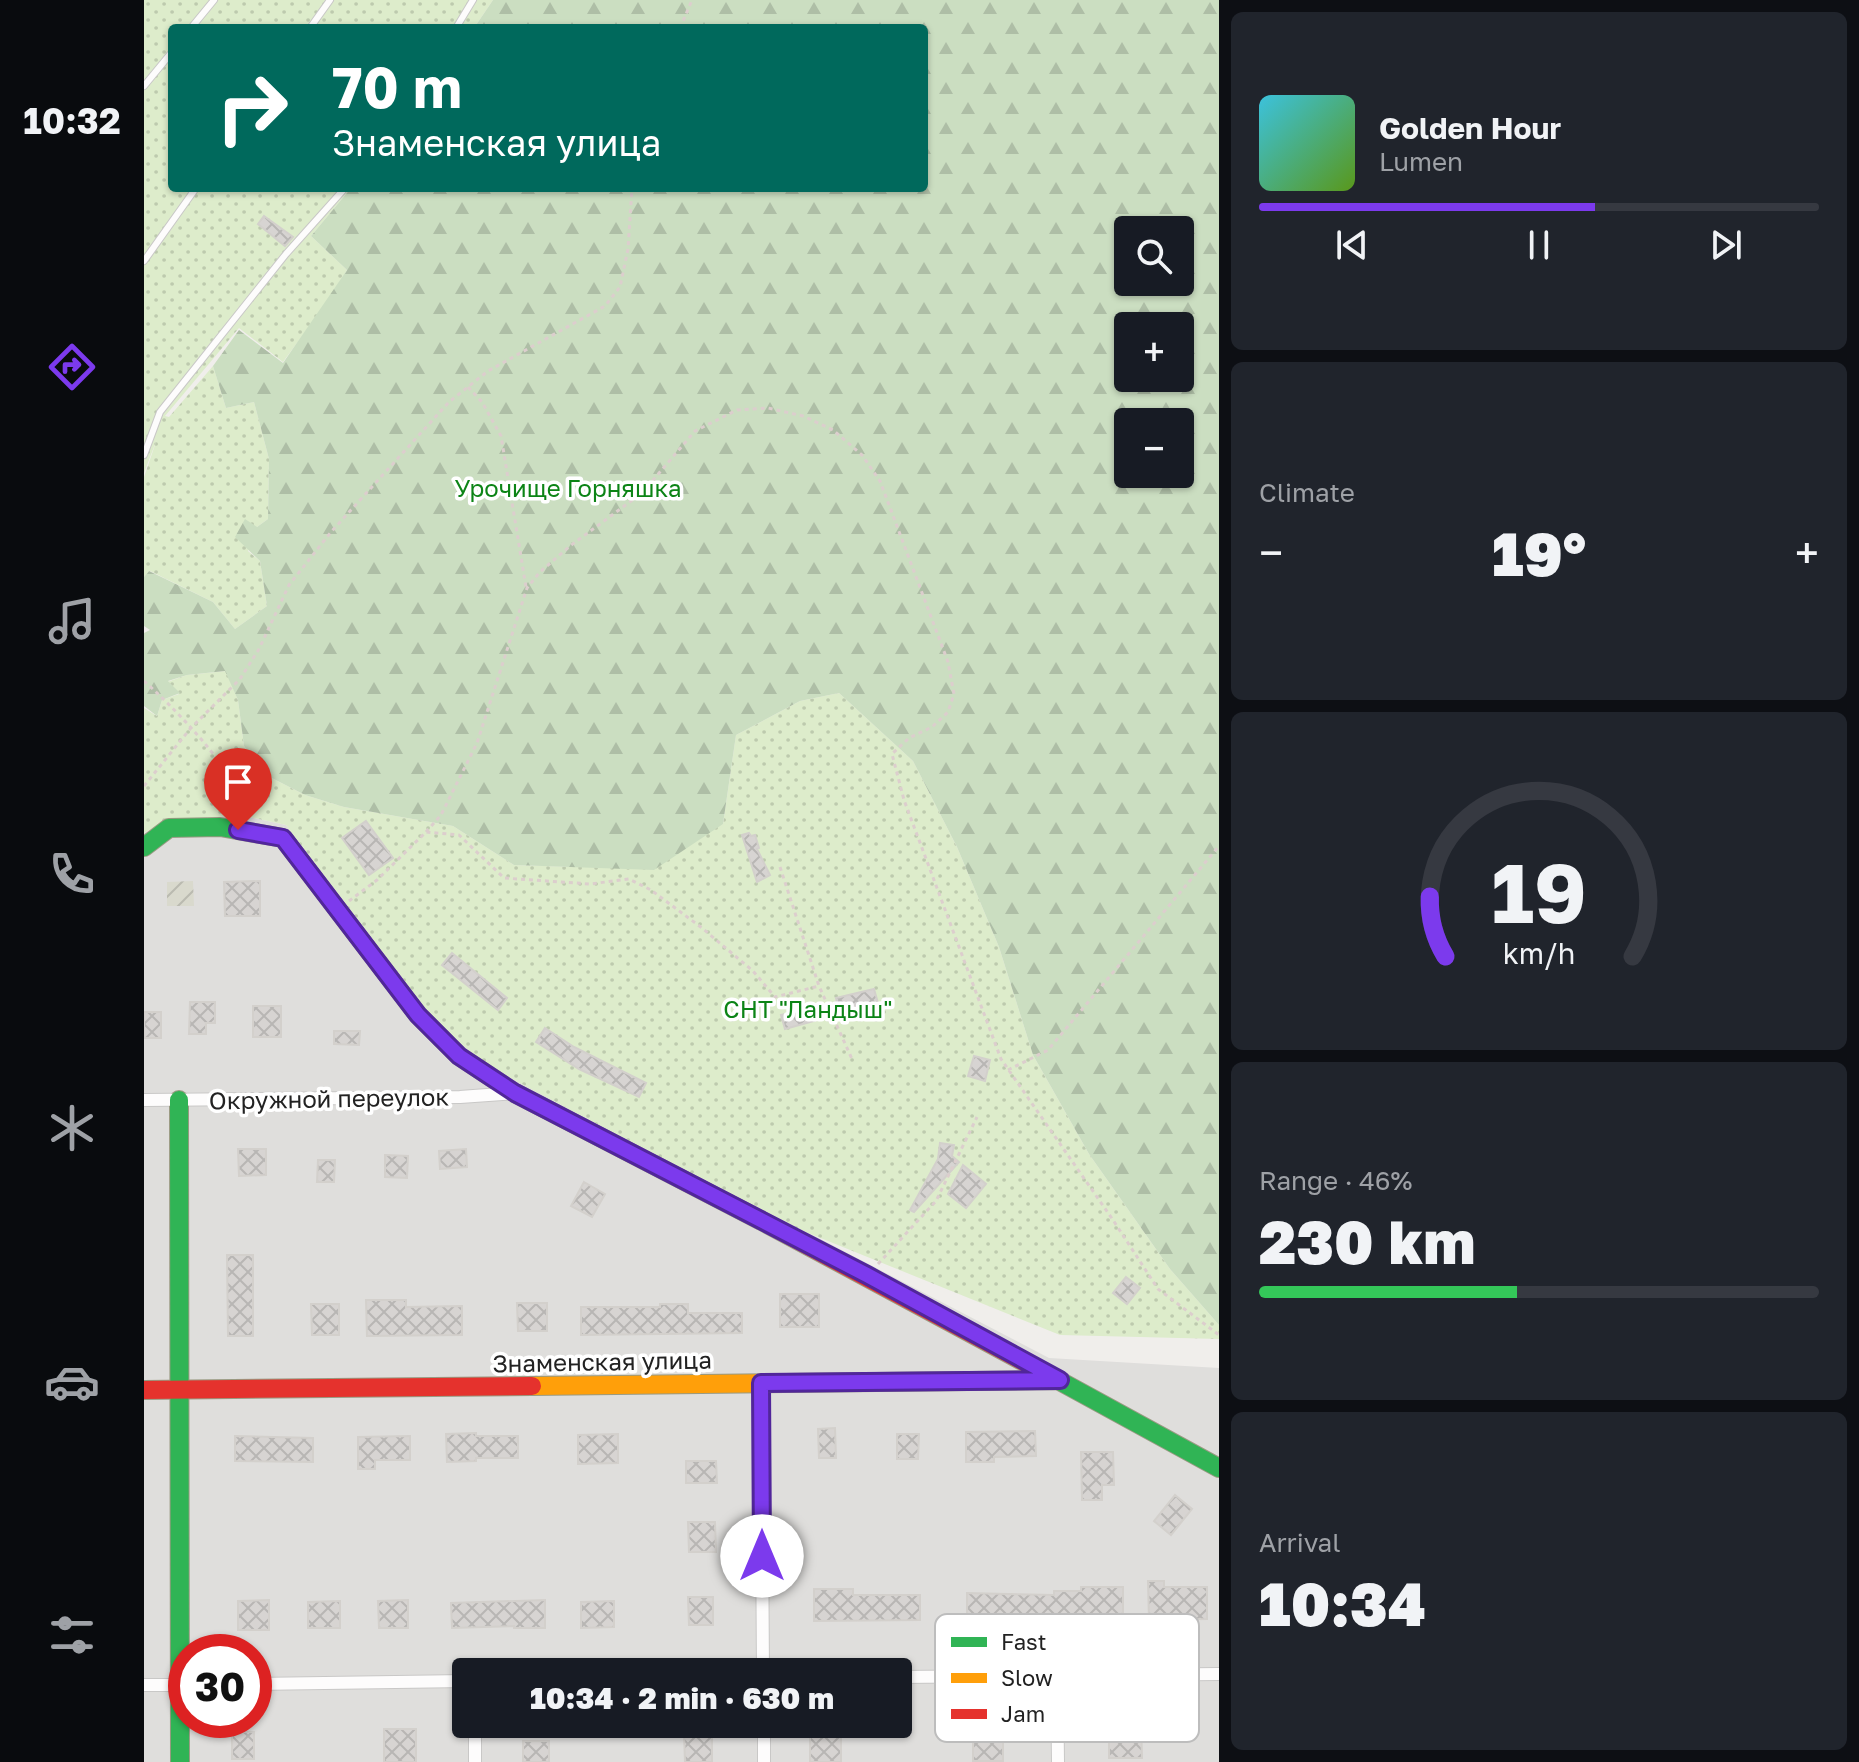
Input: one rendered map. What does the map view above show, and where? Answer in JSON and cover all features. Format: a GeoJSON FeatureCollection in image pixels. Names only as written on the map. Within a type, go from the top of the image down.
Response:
{"type":"FeatureCollection","features":[{"type":"Feature","properties":{"kind":"street"},"geometry":{"type":"LineString","coordinates":[[144,847],[169,828],[220,827],[283,838],[418,1015],[459,1056],[515,1093],[867,1275],[1219,1468]]}},
{"type":"Feature","properties":{"kind":"street","name":"Окружной переулок"},"geometry":{"type":"LineString","coordinates":[[144,1100],[460,1097],[515,1093]]}},
{"type":"Feature","properties":{"kind":"street"},"geometry":{"type":"LineString","coordinates":[[179,1100],[181,1634]]}},
{"type":"Feature","properties":{"kind":"street","name":"Знаменская улица"},"geometry":{"type":"LineString","coordinates":[[144,1390],[1060,1380]]}},
{"type":"Feature","properties":{"kind":"street"},"geometry":{"type":"LineString","coordinates":[[761,1383],[763,1658]]}},
{"type":"Feature","properties":{"kind":"street"},"geometry":{"type":"LineString","coordinates":[[1199,1674],[1219,1674]]}},
{"type":"Feature","properties":{"kind":"street"},"geometry":{"type":"LineString","coordinates":[[912,1677],[935,1677]]}},
{"type":"Feature","properties":{"kind":"street"},"geometry":{"type":"LineString","coordinates":[[272,1684],[452,1681]]}},
{"type":"Feature","properties":{"kind":"street"},"geometry":{"type":"LineString","coordinates":[[144,1685],[168,1685]]}},
{"type":"Feature","properties":{"kind":"street"},"geometry":{"type":"LineString","coordinates":[[180,1762],[181,1738]]}},
{"type":"Feature","properties":{"kind":"street"},"geometry":{"type":"LineString","coordinates":[[475,1738],[475,1762]]}},
{"type":"Feature","properties":{"kind":"street"},"geometry":{"type":"LineString","coordinates":[[764,1738],[764,1762]]}},
{"type":"Feature","properties":{"kind":"street"},"geometry":{"type":"LineString","coordinates":[[1058,1742],[1058,1762]]}},
{"type":"Feature","properties":{"kind":"lane"},"geometry":{"type":"LineString","coordinates":[[194,24],[214,0]]}},
{"type":"Feature","properties":{"kind":"lane"},"geometry":{"type":"LineString","coordinates":[[313,24],[330,0]]}},
{"type":"Feature","properties":{"kind":"lane"},"geometry":{"type":"LineString","coordinates":[[458,24],[473,0]]}},
{"type":"Feature","properties":{"kind":"lane"},"geometry":{"type":"LineString","coordinates":[[144,86],[168,57]]}},
{"type":"Feature","properties":{"kind":"lane"},"geometry":{"type":"LineString","coordinates":[[144,261],[193,192]]}},
{"type":"Feature","properties":{"kind":"lane"},"geometry":{"type":"LineString","coordinates":[[144,455],[160,412],[286,254],[341,192]]}},
{"type":"Feature","properties":{"kind":"path"},"geometry":{"type":"LineString","coordinates":[[682,24],[692,0]]}},
{"type":"Feature","properties":{"kind":"path"},"geometry":{"type":"LineString","coordinates":[[144,786],[190,729],[240,679],[259,649],[289,585],[331,532],[449,402],[488,371],[605,306],[620,287],[628,249],[632,192]]}},
{"type":"Feature","properties":{"kind":"path"},"geometry":{"type":"LineString","coordinates":[[468,387],[482,402],[501,436],[527,588]]}},
{"type":"Feature","properties":{"kind":"path"},"geometry":{"type":"LineString","coordinates":[[336,910],[377,880],[441,815],[477,743],[527,588],[540,572],[642,493],[695,431],[737,410],[768,408],[803,416],[833,430],[862,455],[880,481],[948,662],[954,694],[948,712],[932,727],[909,738],[892,754],[904,800],[1001,1059],[1158,1289],[1219,1335]]}},
{"type":"Feature","properties":{"kind":"path"},"geometry":{"type":"LineString","coordinates":[[144,681],[167,701],[224,767],[237,794],[238,830]]}},
{"type":"Feature","properties":{"kind":"path"},"geometry":{"type":"LineString","coordinates":[[426,832],[459,835],[504,878],[590,884],[629,879],[651,890],[702,928],[753,971],[775,997],[819,986]]}},
{"type":"Feature","properties":{"kind":"path"},"geometry":{"type":"LineString","coordinates":[[1008,1070],[1048,1050],[1219,846]]}},
{"type":"Feature","properties":{"kind":"path"},"geometry":{"type":"LineString","coordinates":[[780,867],[819,986],[852,1059]]}},
{"type":"Feature","properties":{"kind":"path"},"geometry":{"type":"LineString","coordinates":[[867,1275],[936,1201],[977,1117]]}},
{"type":"Feature","properties":{"kind":"shaded area"},"geometry":{"type":"Polygon","coordinates":[[[240,815],[286,825],[371,939],[490,1067],[1049,1358],[1219,1368],[1219,1762],[144,1762],[144,833],[167,822],[240,815]]]}},
{"type":"Feature","properties":{"kind":"shaded area"},"geometry":{"type":"Polygon","coordinates":[[[193,881],[194,906],[167,906],[167,882],[193,881]]]}},
{"type":"Feature","properties":{"kind":"green space"},"geometry":{"type":"Polygon","coordinates":[[[144,0],[493,0],[477,24],[168,24],[168,192],[348,192],[311,236],[347,270],[283,362],[239,328],[165,416],[169,417],[213,366],[226,408],[254,402],[269,459],[268,519],[257,527],[248,551],[260,561],[267,606],[235,629],[213,602],[150,571],[144,577],[144,477],[157,439],[144,473],[144,0]]]}},
{"type":"Feature","properties":{"kind":"green space","name":"Урочище Горняшка"},"geometry":{"type":"Polygon","coordinates":[[[493,0],[1219,0],[1219,1325],[1170,1269],[1089,1154],[1033,1055],[999,947],[957,847],[913,761],[839,693],[800,701],[736,735],[723,824],[654,870],[514,865],[453,826],[344,807],[305,795],[266,775],[244,746],[238,700],[225,671],[187,675],[168,681],[180,693],[162,700],[157,716],[144,706],[144,633],[150,630],[144,626],[144,577],[149,571],[213,602],[235,629],[267,606],[260,561],[235,537],[245,519],[257,527],[268,519],[269,459],[254,402],[226,408],[213,366],[239,330],[283,363],[347,270],[311,236],[348,192],[928,192],[928,24],[477,24],[493,0]]]}},
{"type":"Feature","properties":{"kind":"green space","name":"СНТ \"Ландыш\""},"geometry":{"type":"Polygon","coordinates":[[[226,671],[238,700],[244,746],[266,775],[305,795],[344,807],[453,826],[514,865],[577,867],[723,824],[736,735],[800,701],[839,693],[913,761],[957,847],[999,947],[1033,1055],[1089,1154],[1170,1269],[1219,1325],[1219,1339],[1060,1335],[786,1224],[490,1067],[438,1025],[286,825],[240,815],[167,822],[144,833],[144,708],[157,716],[162,700],[179,694],[167,682],[187,675],[226,671]]]}},
{"type":"Feature","properties":{"kind":"building"},"geometry":{"type":"Polygon","coordinates":[[[264,216],[293,237],[285,246],[258,224],[264,216]]]}},
{"type":"Feature","properties":{"kind":"building"},"geometry":{"type":"Polygon","coordinates":[[[366,821],[393,858],[369,875],[342,838],[366,821]]]}},
{"type":"Feature","properties":{"kind":"building"},"geometry":{"type":"Polygon","coordinates":[[[742,835],[755,835],[757,849],[770,875],[757,882],[742,835]]]}},
{"type":"Feature","properties":{"kind":"building"},"geometry":{"type":"Polygon","coordinates":[[[260,881],[260,916],[225,916],[224,882],[260,881]]]}},
{"type":"Feature","properties":{"kind":"building"},"geometry":{"type":"Polygon","coordinates":[[[452,953],[507,998],[498,1010],[442,965],[452,953]]]}},
{"type":"Feature","properties":{"kind":"building"},"geometry":{"type":"Polygon","coordinates":[[[874,989],[878,1003],[785,1029],[781,1015],[837,1002],[836,998],[874,989]]]}},
{"type":"Feature","properties":{"kind":"building"},"geometry":{"type":"Polygon","coordinates":[[[190,1002],[215,1002],[215,1023],[206,1023],[206,1034],[189,1034],[190,1002]]]}},
{"type":"Feature","properties":{"kind":"building"},"geometry":{"type":"Polygon","coordinates":[[[253,1006],[281,1006],[281,1037],[253,1037],[253,1006]]]}},
{"type":"Feature","properties":{"kind":"building"},"geometry":{"type":"Polygon","coordinates":[[[144,1012],[161,1012],[161,1038],[144,1038],[144,1012]]]}},
{"type":"Feature","properties":{"kind":"building"},"geometry":{"type":"Polygon","coordinates":[[[545,1028],[574,1047],[646,1083],[639,1097],[579,1069],[536,1042],[545,1028]]]}},
{"type":"Feature","properties":{"kind":"building"},"geometry":{"type":"Polygon","coordinates":[[[334,1031],[360,1031],[359,1045],[334,1044],[334,1031]]]}},
{"type":"Feature","properties":{"kind":"building"},"geometry":{"type":"Polygon","coordinates":[[[974,1056],[990,1060],[985,1081],[968,1076],[974,1056]]]}},
{"type":"Feature","properties":{"kind":"building"},"geometry":{"type":"Polygon","coordinates":[[[940,1143],[954,1145],[952,1156],[959,1162],[914,1212],[910,1210],[938,1159],[940,1143]]]}},
{"type":"Feature","properties":{"kind":"building"},"geometry":{"type":"Polygon","coordinates":[[[238,1149],[266,1149],[266,1175],[239,1176],[238,1149]]]}},
{"type":"Feature","properties":{"kind":"building"},"geometry":{"type":"Polygon","coordinates":[[[466,1149],[467,1167],[440,1169],[439,1151],[466,1149]]]}},
{"type":"Feature","properties":{"kind":"building"},"geometry":{"type":"Polygon","coordinates":[[[385,1155],[408,1156],[407,1178],[385,1177],[385,1155]]]}},
{"type":"Feature","properties":{"kind":"building"},"geometry":{"type":"Polygon","coordinates":[[[318,1160],[335,1160],[334,1182],[317,1182],[318,1160]]]}},
{"type":"Feature","properties":{"kind":"building"},"geometry":{"type":"Polygon","coordinates":[[[963,1165],[986,1184],[966,1208],[948,1194],[963,1165]]]}},
{"type":"Feature","properties":{"kind":"building"},"geometry":{"type":"Polygon","coordinates":[[[584,1182],[605,1194],[592,1217],[571,1206],[584,1182]]]}},
{"type":"Feature","properties":{"kind":"building"},"geometry":{"type":"Polygon","coordinates":[[[227,1255],[253,1255],[253,1336],[228,1336],[227,1255]]]}},
{"type":"Feature","properties":{"kind":"building"},"geometry":{"type":"Polygon","coordinates":[[[1126,1277],[1140,1288],[1127,1304],[1113,1293],[1126,1277]]]}},
{"type":"Feature","properties":{"kind":"building"},"geometry":{"type":"Polygon","coordinates":[[[780,1294],[819,1294],[819,1327],[780,1327],[780,1294]]]}},
{"type":"Feature","properties":{"kind":"building"},"geometry":{"type":"Polygon","coordinates":[[[366,1300],[406,1300],[406,1307],[462,1306],[462,1335],[367,1336],[366,1300]]]}},
{"type":"Feature","properties":{"kind":"building"},"geometry":{"type":"Polygon","coordinates":[[[517,1303],[547,1303],[547,1331],[518,1331],[517,1303]]]}},
{"type":"Feature","properties":{"kind":"building"},"geometry":{"type":"Polygon","coordinates":[[[311,1304],[339,1304],[339,1335],[312,1335],[311,1304]]]}},
{"type":"Feature","properties":{"kind":"building"},"geometry":{"type":"Polygon","coordinates":[[[660,1304],[688,1304],[688,1313],[742,1313],[742,1333],[581,1335],[581,1307],[660,1307],[660,1304]]]}},
{"type":"Feature","properties":{"kind":"building"},"geometry":{"type":"Polygon","coordinates":[[[835,1428],[836,1458],[819,1458],[818,1429],[835,1428]]]}},
{"type":"Feature","properties":{"kind":"building"},"geometry":{"type":"Polygon","coordinates":[[[1035,1431],[1036,1456],[994,1457],[994,1462],[966,1462],[966,1432],[1035,1431]]]}},
{"type":"Feature","properties":{"kind":"building"},"geometry":{"type":"Polygon","coordinates":[[[476,1433],[476,1436],[518,1436],[518,1458],[447,1462],[446,1434],[476,1433]]]}},
{"type":"Feature","properties":{"kind":"building"},"geometry":{"type":"Polygon","coordinates":[[[618,1434],[618,1463],[578,1464],[578,1435],[618,1434]]]}},
{"type":"Feature","properties":{"kind":"building"},"geometry":{"type":"Polygon","coordinates":[[[897,1434],[919,1434],[918,1459],[897,1459],[897,1434]]]}},
{"type":"Feature","properties":{"kind":"building"},"geometry":{"type":"Polygon","coordinates":[[[235,1436],[313,1438],[313,1462],[235,1461],[235,1436]]]}},
{"type":"Feature","properties":{"kind":"building"},"geometry":{"type":"Polygon","coordinates":[[[410,1436],[410,1460],[375,1460],[375,1469],[358,1469],[358,1437],[410,1436]]]}},
{"type":"Feature","properties":{"kind":"building"},"geometry":{"type":"Polygon","coordinates":[[[1081,1452],[1113,1452],[1114,1485],[1102,1485],[1102,1500],[1082,1500],[1081,1452]]]}},
{"type":"Feature","properties":{"kind":"building"},"geometry":{"type":"Polygon","coordinates":[[[686,1461],[716,1461],[717,1483],[686,1483],[686,1461]]]}},
{"type":"Feature","properties":{"kind":"building"},"geometry":{"type":"Polygon","coordinates":[[[1175,1495],[1192,1509],[1171,1535],[1154,1521],[1175,1495]]]}},
{"type":"Feature","properties":{"kind":"building"},"geometry":{"type":"Polygon","coordinates":[[[688,1522],[715,1522],[716,1552],[689,1552],[688,1522]]]}},
{"type":"Feature","properties":{"kind":"building"},"geometry":{"type":"Polygon","coordinates":[[[1148,1581],[1164,1581],[1164,1587],[1207,1587],[1207,1619],[1199,1619],[1199,1614],[1149,1614],[1148,1581]]]}},
{"type":"Feature","properties":{"kind":"building"},"geometry":{"type":"Polygon","coordinates":[[[1081,1587],[1123,1587],[1123,1614],[967,1614],[967,1593],[1054,1595],[1054,1591],[1081,1591],[1081,1587]]]}},
{"type":"Feature","properties":{"kind":"building"},"geometry":{"type":"Polygon","coordinates":[[[814,1589],[853,1589],[853,1595],[920,1595],[920,1620],[814,1621],[814,1589]]]}},
{"type":"Feature","properties":{"kind":"building"},"geometry":{"type":"Polygon","coordinates":[[[688,1597],[713,1597],[713,1625],[689,1625],[688,1597]]]}},
{"type":"Feature","properties":{"kind":"building"},"geometry":{"type":"Polygon","coordinates":[[[269,1600],[269,1630],[238,1630],[238,1601],[269,1600]]]}},
{"type":"Feature","properties":{"kind":"building"},"geometry":{"type":"Polygon","coordinates":[[[408,1600],[408,1628],[379,1628],[378,1601],[408,1600]]]}},
{"type":"Feature","properties":{"kind":"building"},"geometry":{"type":"Polygon","coordinates":[[[545,1600],[545,1628],[452,1628],[451,1603],[545,1600]]]}},
{"type":"Feature","properties":{"kind":"building"},"geometry":{"type":"Polygon","coordinates":[[[340,1601],[340,1628],[308,1628],[308,1602],[340,1601]]]}},
{"type":"Feature","properties":{"kind":"building"},"geometry":{"type":"Polygon","coordinates":[[[614,1601],[614,1627],[581,1628],[581,1602],[614,1601]]]}},
{"type":"Feature","properties":{"kind":"building"},"geometry":{"type":"Polygon","coordinates":[[[384,1729],[416,1729],[416,1762],[384,1762],[384,1729]]]}},
{"type":"Feature","properties":{"kind":"building"},"geometry":{"type":"Polygon","coordinates":[[[232,1738],[254,1738],[254,1759],[232,1759],[232,1738]]]}},
{"type":"Feature","properties":{"kind":"building"},"geometry":{"type":"Polygon","coordinates":[[[684,1738],[712,1738],[712,1762],[685,1762],[684,1738]]]}},
{"type":"Feature","properties":{"kind":"building"},"geometry":{"type":"Polygon","coordinates":[[[810,1738],[841,1738],[841,1762],[810,1762],[810,1738]]]}},
{"type":"Feature","properties":{"kind":"building"},"geometry":{"type":"Polygon","coordinates":[[[523,1741],[549,1741],[549,1762],[523,1762],[523,1741]]]}},
{"type":"Feature","properties":{"kind":"building"},"geometry":{"type":"Polygon","coordinates":[[[973,1742],[1003,1742],[1003,1761],[973,1761],[973,1742]]]}},
{"type":"Feature","properties":{"kind":"building"},"geometry":{"type":"Polygon","coordinates":[[[1109,1742],[1142,1742],[1142,1758],[1109,1758],[1109,1742]]]}},
{"type":"Feature","properties":{"kind":"traffic: fast"},"geometry":{"type":"LineString","coordinates":[[144,847],[169,828],[220,827],[283,838],[418,1015],[441,1038]]}},
{"type":"Feature","properties":{"kind":"traffic: fast"},"geometry":{"type":"LineString","coordinates":[[179,1100],[180,1762]]}},
{"type":"Feature","properties":{"kind":"traffic: fast"},"geometry":{"type":"LineString","coordinates":[[1056,1379],[1219,1468]]}},
{"type":"Feature","properties":{"kind":"traffic: fast"},"geometry":{"type":"LineString","coordinates":[[876,1382],[1057,1380]]}},
{"type":"Feature","properties":{"kind":"traffic: slow"},"geometry":{"type":"LineString","coordinates":[[441,1038],[459,1056],[515,1093],[760,1220]]}},
{"type":"Feature","properties":{"kind":"traffic: slow"},"geometry":{"type":"LineString","coordinates":[[532,1386],[876,1382]]}},
{"type":"Feature","properties":{"kind":"traffic: jam"},"geometry":{"type":"LineString","coordinates":[[760,1220],[1056,1379]]}},
{"type":"Feature","properties":{"kind":"traffic: jam"},"geometry":{"type":"LineString","coordinates":[[144,1390],[532,1386]]}},
{"type":"Feature","properties":{"kind":"route"},"geometry":{"type":"LineString","coordinates":[[238,830],[283,838],[418,1015],[459,1056],[515,1093],[867,1275],[1060,1380],[761,1383],[762,1556]]}}]}
